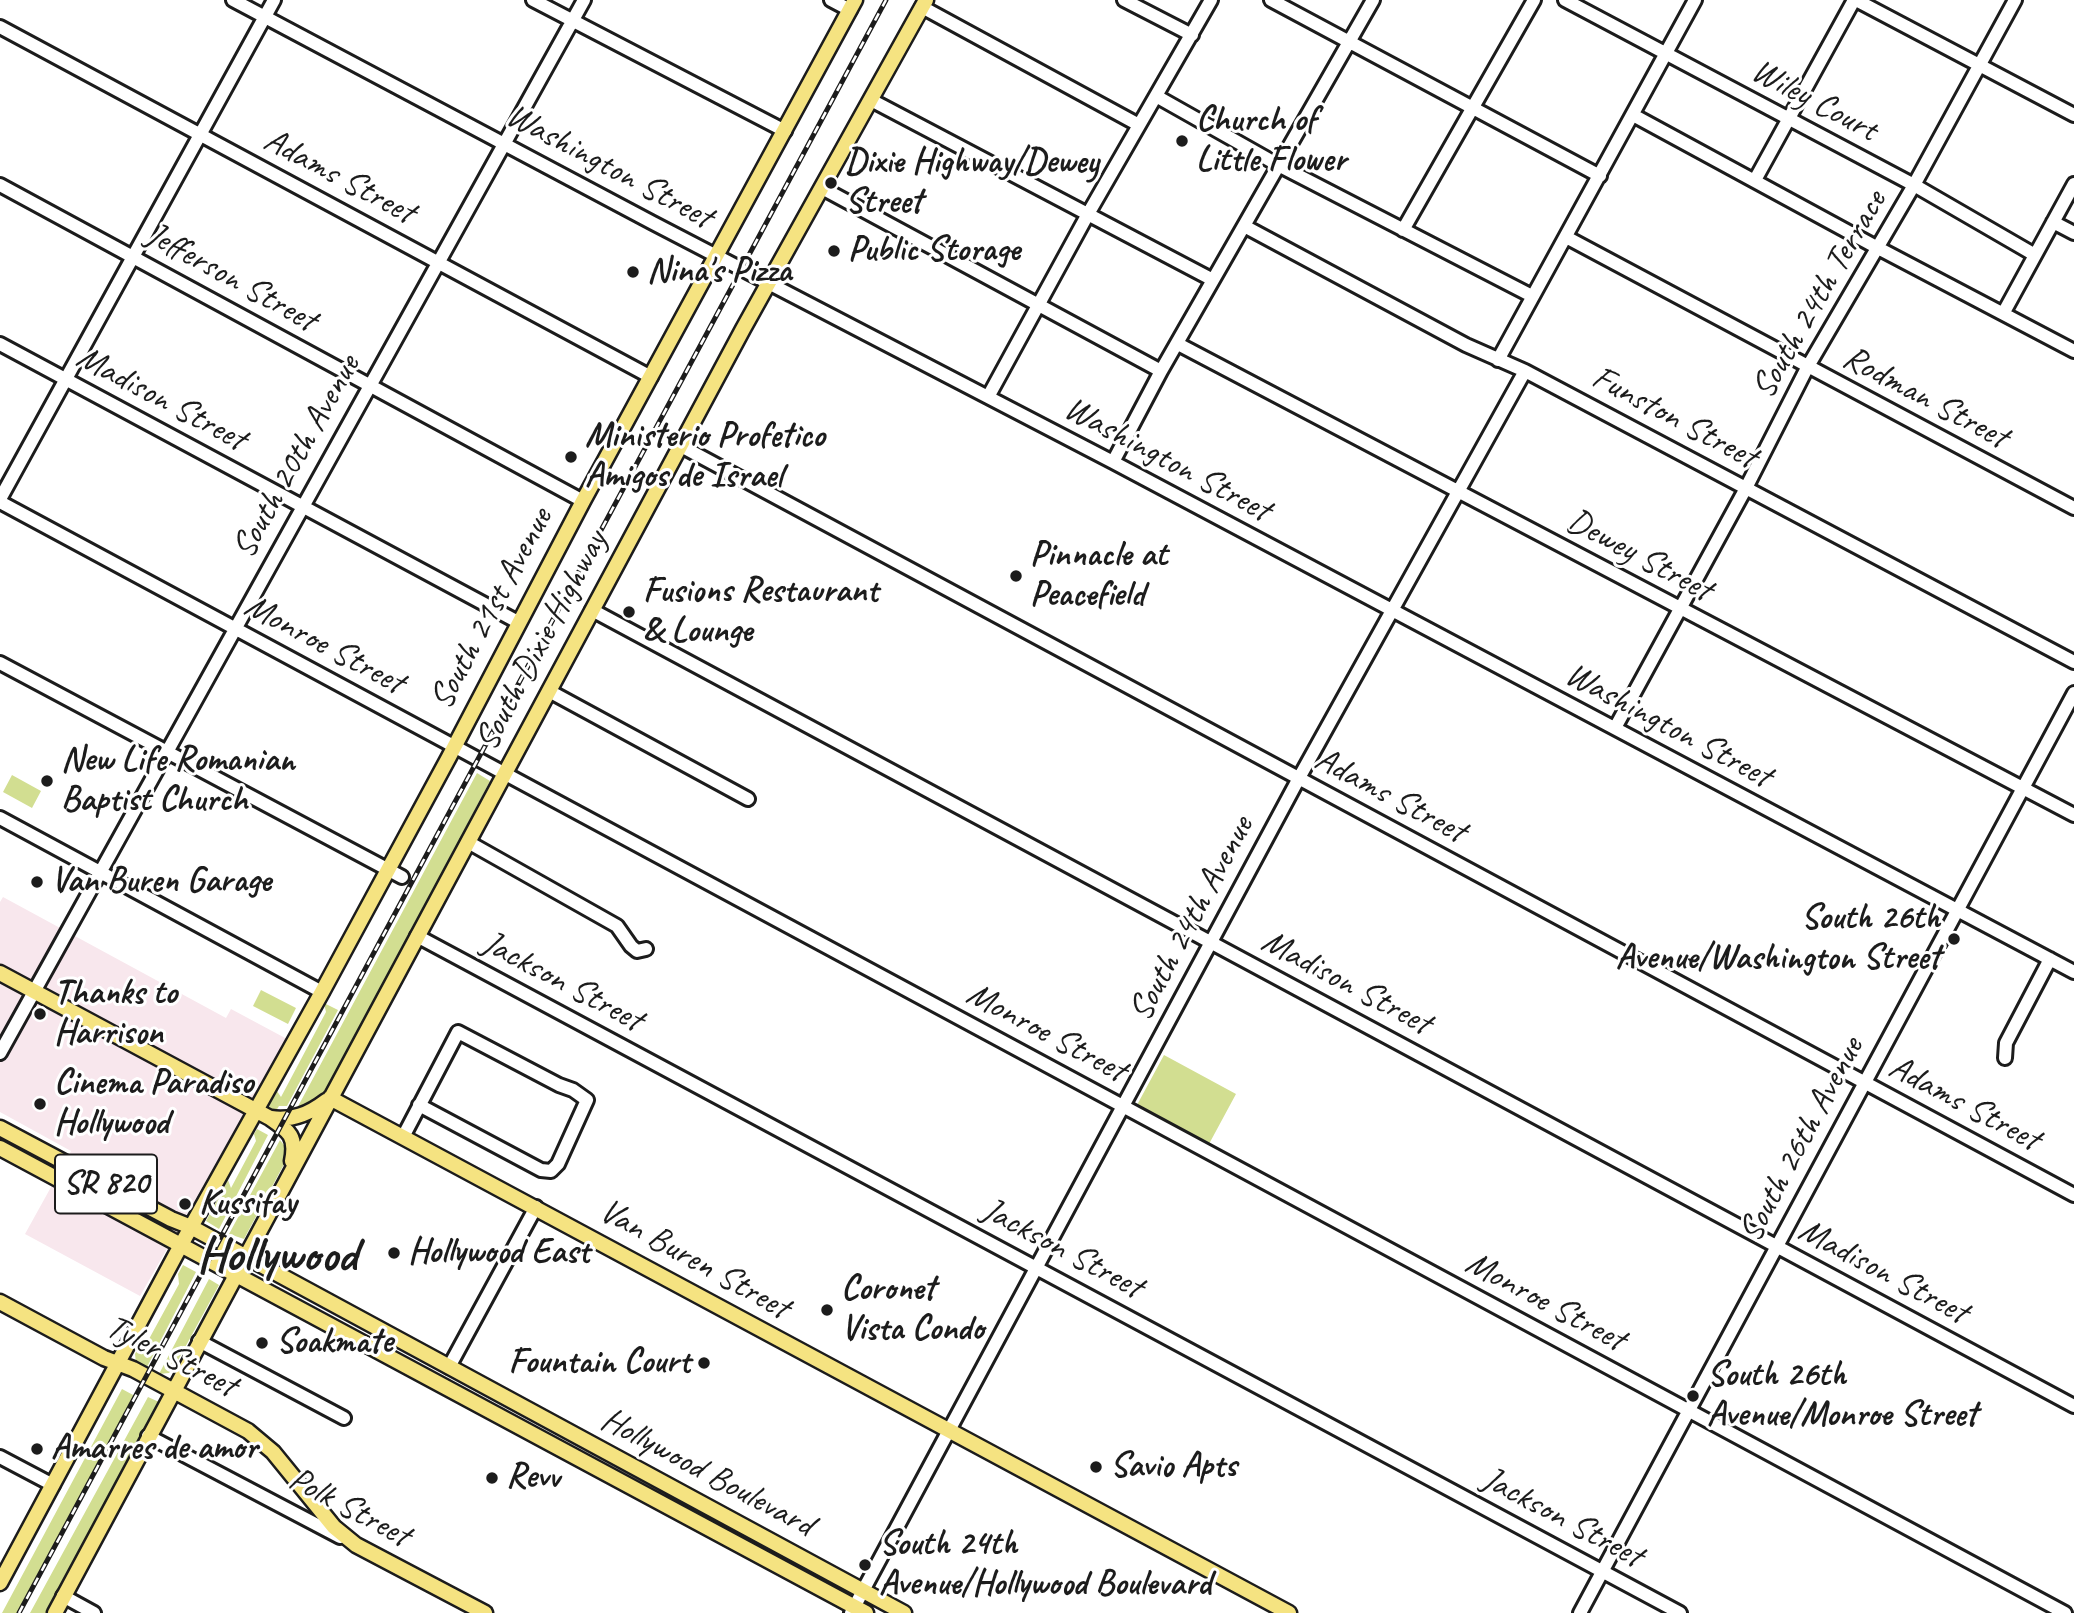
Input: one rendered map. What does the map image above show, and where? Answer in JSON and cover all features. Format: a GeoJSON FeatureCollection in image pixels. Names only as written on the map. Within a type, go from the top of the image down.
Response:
{"type":"FeatureCollection","features":[{"type":"Feature","properties":{"kind":"main road","name":"South Dixie Highway"},"geometry":{"type":"LineString","coordinates":[[55,1613],[769,282],[924,4]]}},
{"type":"Feature","properties":{"kind":"main road","name":"South 21st Avenue"},"geometry":{"type":"LineString","coordinates":[[0,1583],[181,1245],[388,870],[518,622],[852,5]]}},
{"type":"Feature","properties":{"kind":"main road"},"geometry":{"type":"LineString","coordinates":[[0,973],[286,1128],[295,1147],[290,1172]]}},
{"type":"Feature","properties":{"kind":"main road"},"geometry":{"type":"LineString","coordinates":[[270,1118],[284,1120],[304,1115],[330,1098]]}},
{"type":"Feature","properties":{"kind":"main road","name":"Van Buren Street"},"geometry":{"type":"LineString","coordinates":[[330,1098],[1289,1613]]}},
{"type":"Feature","properties":{"kind":"main road","name":"Hollywood Boulevard"},"geometry":{"type":"LineString","coordinates":[[0,1128],[191,1227],[241,1265],[324,1321],[857,1611]]}},
{"type":"Feature","properties":{"kind":"main road","name":"Hollywood Boulevard"},"geometry":{"type":"LineString","coordinates":[[0,1148],[181,1245],[241,1265],[329,1303],[904,1613]]}},
{"type":"Feature","properties":{"kind":"main road","name":"Tyler Street"},"geometry":{"type":"LineString","coordinates":[[0,1302],[248,1431],[273,1452],[334,1527],[356,1545]]}},
{"type":"Feature","properties":{"kind":"main road"},"geometry":{"type":"LineString","coordinates":[[324,1321],[329,1303]]}},
{"type":"Feature","properties":{"kind":"main road"},"geometry":{"type":"LineString","coordinates":[[713,1531],[723,1524],[749,1537],[759,1535]]}},
{"type":"Feature","properties":{"kind":"main road","name":"Polk Street"},"geometry":{"type":"LineString","coordinates":[[356,1545],[485,1613]]}},
{"type":"Feature","properties":{"kind":"street","name":"Washington Street"},"geometry":{"type":"LineString","coordinates":[[233,0],[1113,462],[2074,972]]}},
{"type":"Feature","properties":{"kind":"street"},"geometry":{"type":"LineString","coordinates":[[0,500],[274,0]]}},
{"type":"Feature","properties":{"kind":"street"},"geometry":{"type":"LineString","coordinates":[[534,0],[785,131]]}},
{"type":"Feature","properties":{"kind":"street","name":"South 20th Avenue"},"geometry":{"type":"LineString","coordinates":[[0,1053],[584,0]]}},
{"type":"Feature","properties":{"kind":"street"},"geometry":{"type":"LineString","coordinates":[[831,0],[852,5]]}},
{"type":"Feature","properties":{"kind":"street"},"geometry":{"type":"LineString","coordinates":[[1124,0],[1192,35]]}},
{"type":"Feature","properties":{"kind":"street"},"geometry":{"type":"LineString","coordinates":[[988,397],[1088,214],[1211,0]]}},
{"type":"Feature","properties":{"kind":"street"},"geometry":{"type":"LineString","coordinates":[[1270,0],[1600,176]]}},
{"type":"Feature","properties":{"kind":"street"},"geometry":{"type":"LineString","coordinates":[[1113,462],[1161,370],[1246,227],[1373,0]]}},
{"type":"Feature","properties":{"kind":"street"},"geometry":{"type":"LineString","coordinates":[[1403,230],[1534,0]]}},
{"type":"Feature","properties":{"kind":"street","name":"Wiley Court"},"geometry":{"type":"LineString","coordinates":[[1565,0],[1914,185],[2035,255]]}},
{"type":"Feature","properties":{"kind":"street"},"geometry":{"type":"LineString","coordinates":[[1498,360],[1695,0]]}},
{"type":"Feature","properties":{"kind":"street"},"geometry":{"type":"LineString","coordinates":[[1755,180],[1855,0],[2074,115]]}},
{"type":"Feature","properties":{"kind":"street","name":"South 24th Terrace"},"geometry":{"type":"LineString","coordinates":[[1615,728],[1746,488],[1807,368],[1914,185],[2015,0]]}},
{"type":"Feature","properties":{"kind":"street"},"geometry":{"type":"LineString","coordinates":[[924,4],[1139,125]]}},
{"type":"Feature","properties":{"kind":"street","name":"Adams Street"},"geometry":{"type":"LineString","coordinates":[[0,27],[651,377]]}},
{"type":"Feature","properties":{"kind":"street"},"geometry":{"type":"LineString","coordinates":[[1156,96],[1280,166],[1532,296]]}},
{"type":"Feature","properties":{"kind":"street"},"geometry":{"type":"LineString","coordinates":[[871,100],[1213,280]]}},
{"type":"Feature","properties":{"kind":"street"},"geometry":{"type":"LineString","coordinates":[[1633,115],[2074,351]]}},
{"type":"Feature","properties":{"kind":"street"},"geometry":{"type":"LineString","coordinates":[[2004,313],[2074,184]]}},
{"type":"Feature","properties":{"kind":"street","name":"Jefferson Street"},"geometry":{"type":"LineString","coordinates":[[0,185],[583,501]]}},
{"type":"Feature","properties":{"kind":"street"},"geometry":{"type":"LineString","coordinates":[[822,188],[1161,370]]}},
{"type":"Feature","properties":{"kind":"street"},"geometry":{"type":"LineString","coordinates":[[2053,222],[2074,233]]}},
{"type":"Feature","properties":{"kind":"street","name":"Funston Street"},"geometry":{"type":"LineString","coordinates":[[1246,227],[1466,345],[1525,371],[2074,662]]}},
{"type":"Feature","properties":{"kind":"street","name":"Rodman Street"},"geometry":{"type":"LineString","coordinates":[[1566,237],[1807,368],[2074,508]]}},
{"type":"Feature","properties":{"kind":"street","name":"Madison Street"},"geometry":{"type":"LineString","coordinates":[[0,344],[518,622]]}},
{"type":"Feature","properties":{"kind":"street","name":"Dewey Street"},"geometry":{"type":"LineString","coordinates":[[1178,344],[2074,816]]}},
{"type":"Feature","properties":{"kind":"street","name":"South 24th Avenue"},"geometry":{"type":"LineString","coordinates":[[857,1611],[863,1591],[1299,778],[1525,371]]}},
{"type":"Feature","properties":{"kind":"street","name":"Adams Street"},"geometry":{"type":"LineString","coordinates":[[681,446],[2074,1195]]}},
{"type":"Feature","properties":{"kind":"street","name":"Monroe Street"},"geometry":{"type":"LineString","coordinates":[[0,500],[2065,1613]]}},
{"type":"Feature","properties":{"kind":"street","name":"Madison Street"},"geometry":{"type":"LineString","coordinates":[[593,610],[2074,1406]]}},
{"type":"Feature","properties":{"kind":"street"},"geometry":{"type":"LineString","coordinates":[[0,663],[401,877]]}},
{"type":"Feature","properties":{"kind":"street"},"geometry":{"type":"LineString","coordinates":[[549,691],[748,799]]}},
{"type":"Feature","properties":{"kind":"street","name":"South 26th Avenue"},"geometry":{"type":"LineString","coordinates":[[1580,1613],[2074,693]]}},
{"type":"Feature","properties":{"kind":"street"},"geometry":{"type":"LineString","coordinates":[[0,818],[322,992]]}},
{"type":"Feature","properties":{"kind":"street"},"geometry":{"type":"LineString","coordinates":[[468,842],[608,920],[617,926],[631,946],[638,951],[646,949]]}},
{"type":"Feature","properties":{"kind":"street","name":"Jackson Street"},"geometry":{"type":"LineString","coordinates":[[417,936],[1680,1613]]}},
{"type":"Feature","properties":{"kind":"street"},"geometry":{"type":"LineString","coordinates":[[2004,1058],[2006,1043],[2050,959]]}},
{"type":"Feature","properties":{"kind":"street"},"geometry":{"type":"LineString","coordinates":[[402,1136],[458,1032],[573,1090],[587,1100],[558,1164],[551,1171],[541,1170],[419,1105]]}},
{"type":"Feature","properties":{"kind":"street"},"geometry":{"type":"LineString","coordinates":[[449,1367],[536,1207]]}},
{"type":"Feature","properties":{"kind":"street"},"geometry":{"type":"LineString","coordinates":[[200,1341],[344,1418]]}},
{"type":"Feature","properties":{"kind":"street","name":"Polk Street"},"geometry":{"type":"LineString","coordinates":[[148,1436],[356,1545]]}},
{"type":"Feature","properties":{"kind":"street"},"geometry":{"type":"LineString","coordinates":[[0,1457],[52,1485]]}},
{"type":"Feature","properties":{"kind":"street"},"geometry":{"type":"LineString","coordinates":[[63,1596],[94,1613]]}},
{"type":"Feature","properties":{"kind":"shaded area"},"geometry":{"type":"Polygon","coordinates":[[[3,897],[226,1018],[231,1009],[287,1039],[140,1296],[25,1234],[71,1151],[0,1112],[0,902],[3,897]]]}},
{"type":"Feature","properties":{"kind":"green space"},"geometry":{"type":"Polygon","coordinates":[[[477,773],[490,781],[322,1101],[295,1112],[477,773]]]}},
{"type":"Feature","properties":{"kind":"green space"},"geometry":{"type":"Polygon","coordinates":[[[12,775],[41,791],[32,808],[3,792],[12,775]]]}},
{"type":"Feature","properties":{"kind":"green space"},"geometry":{"type":"Polygon","coordinates":[[[261,990],[296,1008],[288,1024],[253,1006],[261,990]]]}},
{"type":"Feature","properties":{"kind":"green space"},"geometry":{"type":"Polygon","coordinates":[[[324,1003],[338,1010],[287,1106],[279,1106],[274,1114],[267,1109],[277,1091],[281,1097],[326,1012],[324,1003]]]}},
{"type":"Feature","properties":{"kind":"green space"},"geometry":{"type":"Polygon","coordinates":[[[1164,1055],[1236,1094],[1209,1144],[1137,1105],[1164,1055]]]}},
{"type":"Feature","properties":{"kind":"green space"},"geometry":{"type":"Polygon","coordinates":[[[257,1129],[268,1135],[219,1229],[206,1221],[228,1180],[231,1188],[256,1141],[254,1134],[257,1129]]]}},
{"type":"Feature","properties":{"kind":"green space"},"geometry":{"type":"Polygon","coordinates":[[[280,1140],[290,1153],[244,1239],[229,1234],[280,1140]]]}},
{"type":"Feature","properties":{"kind":"green space"},"geometry":{"type":"Polygon","coordinates":[[[183,1265],[196,1272],[146,1369],[136,1363],[135,1354],[141,1343],[143,1350],[179,1284],[178,1274],[183,1265]]]}},
{"type":"Feature","properties":{"kind":"green space"},"geometry":{"type":"Polygon","coordinates":[[[209,1279],[219,1285],[176,1364],[169,1373],[159,1374],[209,1279]]]}},
{"type":"Feature","properties":{"kind":"green space"},"geometry":{"type":"Polygon","coordinates":[[[122,1389],[135,1396],[19,1613],[2,1613],[122,1389]]]}},
{"type":"Feature","properties":{"kind":"green space"},"geometry":{"type":"Polygon","coordinates":[[[148,1397],[159,1402],[46,1613],[30,1613],[148,1397]]]}},
{"type":"Feature","properties":{"kind":"railway"},"geometry":{"type":"LineString","coordinates":[[19,1613],[886,0]]}},
{"type":"Feature","properties":{"kind":"place","name":"Church of Little Flower"},"geometry":{"type":"Point","coordinates":[1182,141]}},
{"type":"Feature","properties":{"kind":"place","name":"Dixie Highway/Dewey Street"},"geometry":{"type":"Point","coordinates":[831,183]}},
{"type":"Feature","properties":{"kind":"place","name":"Public Storage"},"geometry":{"type":"Point","coordinates":[834,251]}},
{"type":"Feature","properties":{"kind":"place","name":"Nina's Pizza"},"geometry":{"type":"Point","coordinates":[633,272]}},
{"type":"Feature","properties":{"kind":"place","name":"Ministerio Profetico Amigos de Israel"},"geometry":{"type":"Point","coordinates":[571,457]}},
{"type":"Feature","properties":{"kind":"place","name":"Pinnacle at Peacefield"},"geometry":{"type":"Point","coordinates":[1016,576]}},
{"type":"Feature","properties":{"kind":"place","name":"Fusions Restaurant & Lounge"},"geometry":{"type":"Point","coordinates":[629,612]}},
{"type":"Feature","properties":{"kind":"place","name":"New Life Romanian Baptist Church"},"geometry":{"type":"Point","coordinates":[47,781]}},
{"type":"Feature","properties":{"kind":"place","name":"Van Buren Garage"},"geometry":{"type":"Point","coordinates":[37,882]}},
{"type":"Feature","properties":{"kind":"place","name":"South 26th Avenue/Washington Street"},"geometry":{"type":"Point","coordinates":[1954,939]}},
{"type":"Feature","properties":{"kind":"place","name":"Thanks to Harrison"},"geometry":{"type":"Point","coordinates":[40,1014]}},
{"type":"Feature","properties":{"kind":"place","name":"Cinema Paradiso Hollywood"},"geometry":{"type":"Point","coordinates":[40,1104]}},
{"type":"Feature","properties":{"kind":"place","name":"Kussifay"},"geometry":{"type":"Point","coordinates":[185,1204]}},
{"type":"Feature","properties":{"kind":"place","name":"Hollywood East"},"geometry":{"type":"Point","coordinates":[394,1253]}},
{"type":"Feature","properties":{"kind":"place","name":"Coronet Vista Condo"},"geometry":{"type":"Point","coordinates":[827,1310]}},
{"type":"Feature","properties":{"kind":"place","name":"Soakmate"},"geometry":{"type":"Point","coordinates":[262,1343]}},
{"type":"Feature","properties":{"kind":"place","name":"Fountain Court"},"geometry":{"type":"Point","coordinates":[704,1363]}},
{"type":"Feature","properties":{"kind":"place","name":"South 26th Avenue/Monroe Street"},"geometry":{"type":"Point","coordinates":[1693,1396]}},
{"type":"Feature","properties":{"kind":"place","name":"Amarres de amor"},"geometry":{"type":"Point","coordinates":[37,1449]}},
{"type":"Feature","properties":{"kind":"place","name":"Savio Apts"},"geometry":{"type":"Point","coordinates":[1096,1467]}},
{"type":"Feature","properties":{"kind":"place","name":"Revv"},"geometry":{"type":"Point","coordinates":[492,1478]}},
{"type":"Feature","properties":{"kind":"place","name":"South 24th Avenue/Hollywood Boulevard"},"geometry":{"type":"Point","coordinates":[865,1565]}},
{"type":"Feature","properties":{"kind":"district","name":"Hollywood"},"geometry":{"type":"Point","coordinates":[277,1257]}}]}
